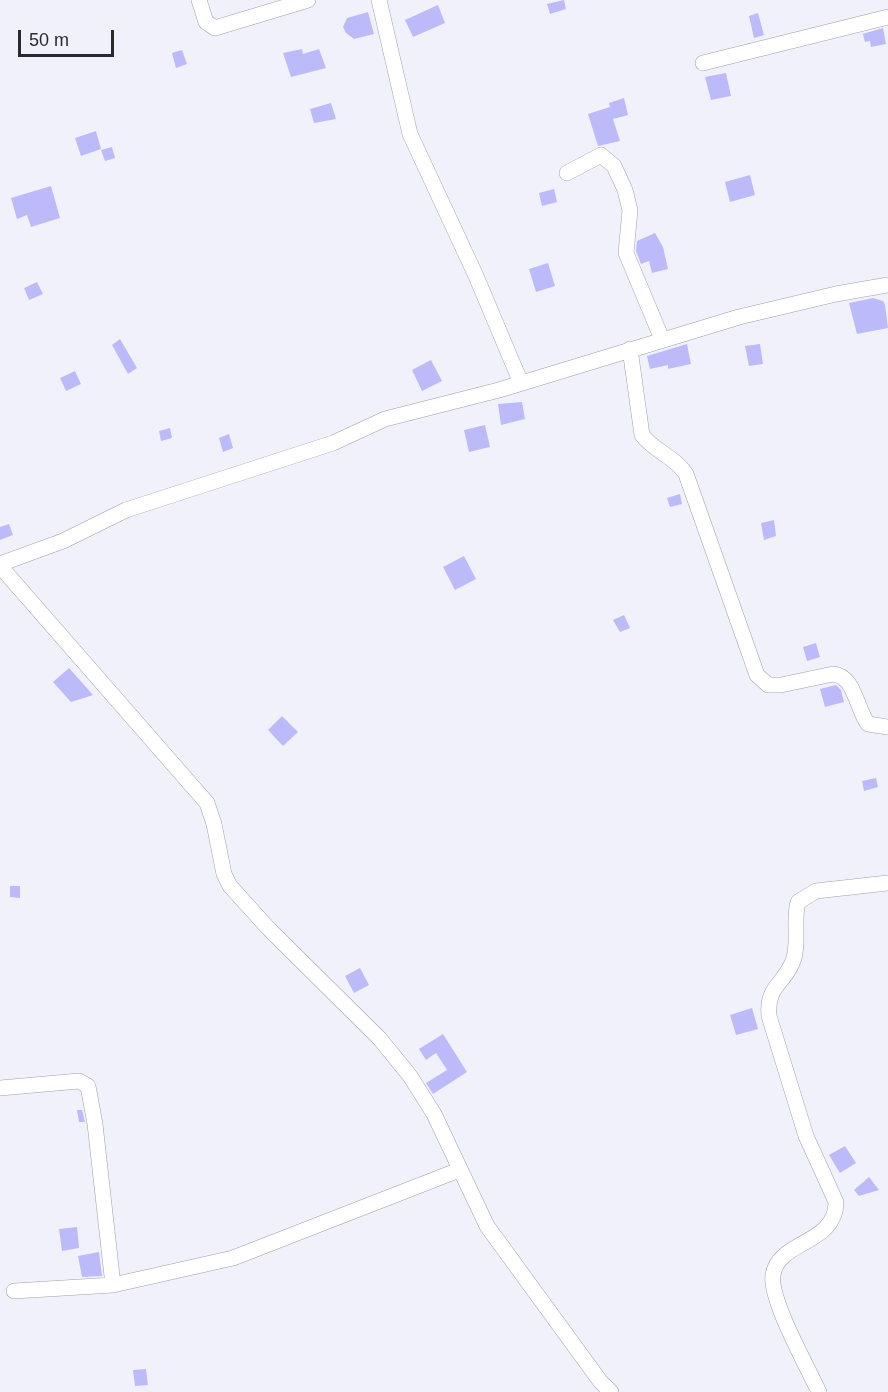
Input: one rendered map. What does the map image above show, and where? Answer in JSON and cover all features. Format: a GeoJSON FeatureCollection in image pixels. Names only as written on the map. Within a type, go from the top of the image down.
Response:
{"type":"FeatureCollection","features":[{"type":"Feature","properties":{"kind":"street"},"geometry":{"type":"LineString","coordinates":[[199,0],[206,22],[215,28],[308,0]]}},
{"type":"Feature","properties":{"kind":"street"},"geometry":{"type":"LineString","coordinates":[[379,0],[410,134],[476,276],[521,383]]}},
{"type":"Feature","properties":{"kind":"street"},"geometry":{"type":"LineString","coordinates":[[703,63],[888,17]]}},
{"type":"Feature","properties":{"kind":"street"},"geometry":{"type":"LineString","coordinates":[[567,173],[601,155],[614,166],[630,210],[626,253],[662,339]]}},
{"type":"Feature","properties":{"kind":"street"},"geometry":{"type":"LineString","coordinates":[[611,1392],[600,1381],[510,1261],[487,1226],[434,1114],[395,1057],[230,886],[224,874],[214,824],[207,803],[0,565],[63,541],[126,510],[333,443],[385,419],[521,383],[662,339],[782,306],[888,286]]}},
{"type":"Feature","properties":{"kind":"street"},"geometry":{"type":"LineString","coordinates":[[630,349],[642,435],[649,444],[681,467],[686,474],[757,675],[768,685],[781,685],[833,674],[840,675],[847,680],[868,724],[888,727]]}},
{"type":"Feature","properties":{"kind":"street"},"geometry":{"type":"LineString","coordinates":[[819,1392],[777,1301],[773,1275],[777,1263],[827,1228],[836,1213],[836,1202],[806,1136],[769,1016],[768,1004],[774,986],[794,961],[798,902],[816,891],[888,883]]}},
{"type":"Feature","properties":{"kind":"street"},"geometry":{"type":"LineString","coordinates":[[0,1088],[79,1081],[88,1086],[95,1124],[112,1285]]}},
{"type":"Feature","properties":{"kind":"street"},"geometry":{"type":"LineString","coordinates":[[14,1291],[112,1285],[233,1258],[459,1170]]}},
{"type":"Feature","properties":{"kind":"building"},"geometry":{"type":"Polygon","coordinates":[[[564,0],[566,9],[550,14],[547,4],[564,0]]]}},
{"type":"Feature","properties":{"kind":"building"},"geometry":{"type":"Polygon","coordinates":[[[438,5],[445,23],[413,37],[405,20],[438,5]]]}},
{"type":"Feature","properties":{"kind":"building"},"geometry":{"type":"Polygon","coordinates":[[[368,12],[374,34],[354,39],[346,33],[343,27],[347,18],[368,12]]]}},
{"type":"Feature","properties":{"kind":"building"},"geometry":{"type":"Polygon","coordinates":[[[758,13],[764,35],[754,38],[749,16],[758,13]]]}},
{"type":"Feature","properties":{"kind":"building"},"geometry":{"type":"Polygon","coordinates":[[[883,28],[886,44],[871,47],[870,41],[865,42],[863,34],[859,35],[883,28]]]}},
{"type":"Feature","properties":{"kind":"building"},"geometry":{"type":"Polygon","coordinates":[[[302,49],[303,54],[319,49],[326,68],[291,77],[283,53],[302,49]]]}},
{"type":"Feature","properties":{"kind":"building"},"geometry":{"type":"Polygon","coordinates":[[[182,50],[187,64],[176,68],[172,53],[182,50]]]}},
{"type":"Feature","properties":{"kind":"building"},"geometry":{"type":"Polygon","coordinates":[[[726,73],[731,96],[711,100],[705,77],[726,73]]]}},
{"type":"Feature","properties":{"kind":"building"},"geometry":{"type":"Polygon","coordinates":[[[624,98],[628,115],[613,119],[620,141],[598,146],[588,114],[610,107],[609,103],[624,98]]]}},
{"type":"Feature","properties":{"kind":"building"},"geometry":{"type":"Polygon","coordinates":[[[331,103],[336,119],[314,123],[310,109],[331,103]]]}},
{"type":"Feature","properties":{"kind":"building"},"geometry":{"type":"Polygon","coordinates":[[[96,131],[101,149],[81,156],[75,138],[96,131]]]}},
{"type":"Feature","properties":{"kind":"building"},"geometry":{"type":"Polygon","coordinates":[[[112,147],[115,158],[105,161],[101,150],[112,147]]]}},
{"type":"Feature","properties":{"kind":"building"},"geometry":{"type":"Polygon","coordinates":[[[750,175],[755,195],[730,202],[725,182],[750,175]]]}},
{"type":"Feature","properties":{"kind":"building"},"geometry":{"type":"Polygon","coordinates":[[[51,186],[60,218],[31,227],[27,215],[17,219],[11,198],[51,186]]]}},
{"type":"Feature","properties":{"kind":"building"},"geometry":{"type":"Polygon","coordinates":[[[554,189],[557,202],[542,206],[539,193],[554,189]]]}},
{"type":"Feature","properties":{"kind":"building"},"geometry":{"type":"Polygon","coordinates":[[[655,233],[663,247],[668,269],[652,273],[649,261],[641,264],[636,251],[637,241],[655,233]]]}},
{"type":"Feature","properties":{"kind":"building"},"geometry":{"type":"Polygon","coordinates":[[[548,263],[555,286],[536,292],[529,269],[548,263]]]}},
{"type":"Feature","properties":{"kind":"building"},"geometry":{"type":"Polygon","coordinates":[[[37,282],[43,294],[29,300],[24,288],[37,282]]]}},
{"type":"Feature","properties":{"kind":"building"},"geometry":{"type":"Polygon","coordinates":[[[873,298],[883,301],[885,305],[888,328],[857,334],[849,303],[873,298]]]}},
{"type":"Feature","properties":{"kind":"building"},"geometry":{"type":"Polygon","coordinates":[[[120,339],[137,368],[128,374],[112,345],[120,339]]]}},
{"type":"Feature","properties":{"kind":"building"},"geometry":{"type":"Polygon","coordinates":[[[687,344],[691,364],[668,369],[668,365],[650,369],[647,356],[687,344]]]}},
{"type":"Feature","properties":{"kind":"building"},"geometry":{"type":"Polygon","coordinates":[[[760,344],[763,364],[749,366],[745,346],[760,344]]]}},
{"type":"Feature","properties":{"kind":"building"},"geometry":{"type":"Polygon","coordinates":[[[431,360],[442,381],[422,391],[412,370],[431,360]]]}},
{"type":"Feature","properties":{"kind":"building"},"geometry":{"type":"Polygon","coordinates":[[[75,371],[81,384],[66,391],[60,378],[75,371]]]}},
{"type":"Feature","properties":{"kind":"building"},"geometry":{"type":"Polygon","coordinates":[[[522,402],[525,419],[501,425],[498,404],[522,402]]]}},
{"type":"Feature","properties":{"kind":"building"},"geometry":{"type":"Polygon","coordinates":[[[485,425],[490,447],[469,452],[464,430],[485,425]]]}},
{"type":"Feature","properties":{"kind":"building"},"geometry":{"type":"Polygon","coordinates":[[[170,428],[172,438],[161,441],[159,431],[170,428]]]}},
{"type":"Feature","properties":{"kind":"building"},"geometry":{"type":"Polygon","coordinates":[[[229,434],[233,448],[223,452],[219,438],[229,434]]]}},
{"type":"Feature","properties":{"kind":"building"},"geometry":{"type":"Polygon","coordinates":[[[680,494],[682,504],[670,507],[667,498],[680,494]]]}},
{"type":"Feature","properties":{"kind":"building"},"geometry":{"type":"Polygon","coordinates":[[[774,520],[776,536],[764,540],[761,523],[774,520]]]}},
{"type":"Feature","properties":{"kind":"building"},"geometry":{"type":"Polygon","coordinates":[[[9,524],[13,535],[0,540],[0,527],[9,524]]]}},
{"type":"Feature","properties":{"kind":"building"},"geometry":{"type":"Polygon","coordinates":[[[464,556],[476,579],[455,590],[443,567],[464,556]]]}},
{"type":"Feature","properties":{"kind":"building"},"geometry":{"type":"Polygon","coordinates":[[[624,615],[630,628],[620,632],[613,620],[624,615]]]}},
{"type":"Feature","properties":{"kind":"building"},"geometry":{"type":"Polygon","coordinates":[[[816,643],[820,657],[807,661],[803,647],[816,643]]]}},
{"type":"Feature","properties":{"kind":"building"},"geometry":{"type":"Polygon","coordinates":[[[69,668],[93,695],[71,702],[53,682],[69,668]]]}},
{"type":"Feature","properties":{"kind":"building"},"geometry":{"type":"Polygon","coordinates":[[[836,685],[841,690],[844,702],[825,707],[820,689],[836,685]]]}},
{"type":"Feature","properties":{"kind":"building"},"geometry":{"type":"Polygon","coordinates":[[[282,716],[298,732],[283,746],[268,730],[282,716]]]}},
{"type":"Feature","properties":{"kind":"building"},"geometry":{"type":"Polygon","coordinates":[[[876,778],[878,787],[864,791],[862,781],[876,778]]]}},
{"type":"Feature","properties":{"kind":"building"},"geometry":{"type":"Polygon","coordinates":[[[10,886],[20,886],[20,898],[10,897],[10,886]]]}},
{"type":"Feature","properties":{"kind":"building"},"geometry":{"type":"Polygon","coordinates":[[[360,968],[369,985],[354,993],[345,976],[360,968]]]}},
{"type":"Feature","properties":{"kind":"building"},"geometry":{"type":"Polygon","coordinates":[[[752,1008],[758,1029],[736,1035],[730,1015],[752,1008]]]}},
{"type":"Feature","properties":{"kind":"building"},"geometry":{"type":"Polygon","coordinates":[[[443,1034],[467,1072],[433,1094],[426,1083],[447,1070],[436,1053],[426,1060],[419,1049],[443,1034]]]}},
{"type":"Feature","properties":{"kind":"building"},"geometry":{"type":"Polygon","coordinates":[[[77,1110],[82,1110],[85,1122],[79,1122],[77,1110]]]}},
{"type":"Feature","properties":{"kind":"building"},"geometry":{"type":"Polygon","coordinates":[[[845,1146],[856,1163],[840,1173],[829,1155],[845,1146]]]}},
{"type":"Feature","properties":{"kind":"building"},"geometry":{"type":"Polygon","coordinates":[[[869,1177],[879,1190],[859,1196],[854,1190],[869,1177]]]}},
{"type":"Feature","properties":{"kind":"building"},"geometry":{"type":"Polygon","coordinates":[[[77,1227],[79,1248],[62,1251],[59,1229],[77,1227]]]}},
{"type":"Feature","properties":{"kind":"building"},"geometry":{"type":"Polygon","coordinates":[[[99,1252],[102,1276],[82,1277],[78,1256],[99,1252]]]}},
{"type":"Feature","properties":{"kind":"building"},"geometry":{"type":"Polygon","coordinates":[[[146,1369],[148,1385],[135,1386],[133,1370],[146,1369]]]}}]}
